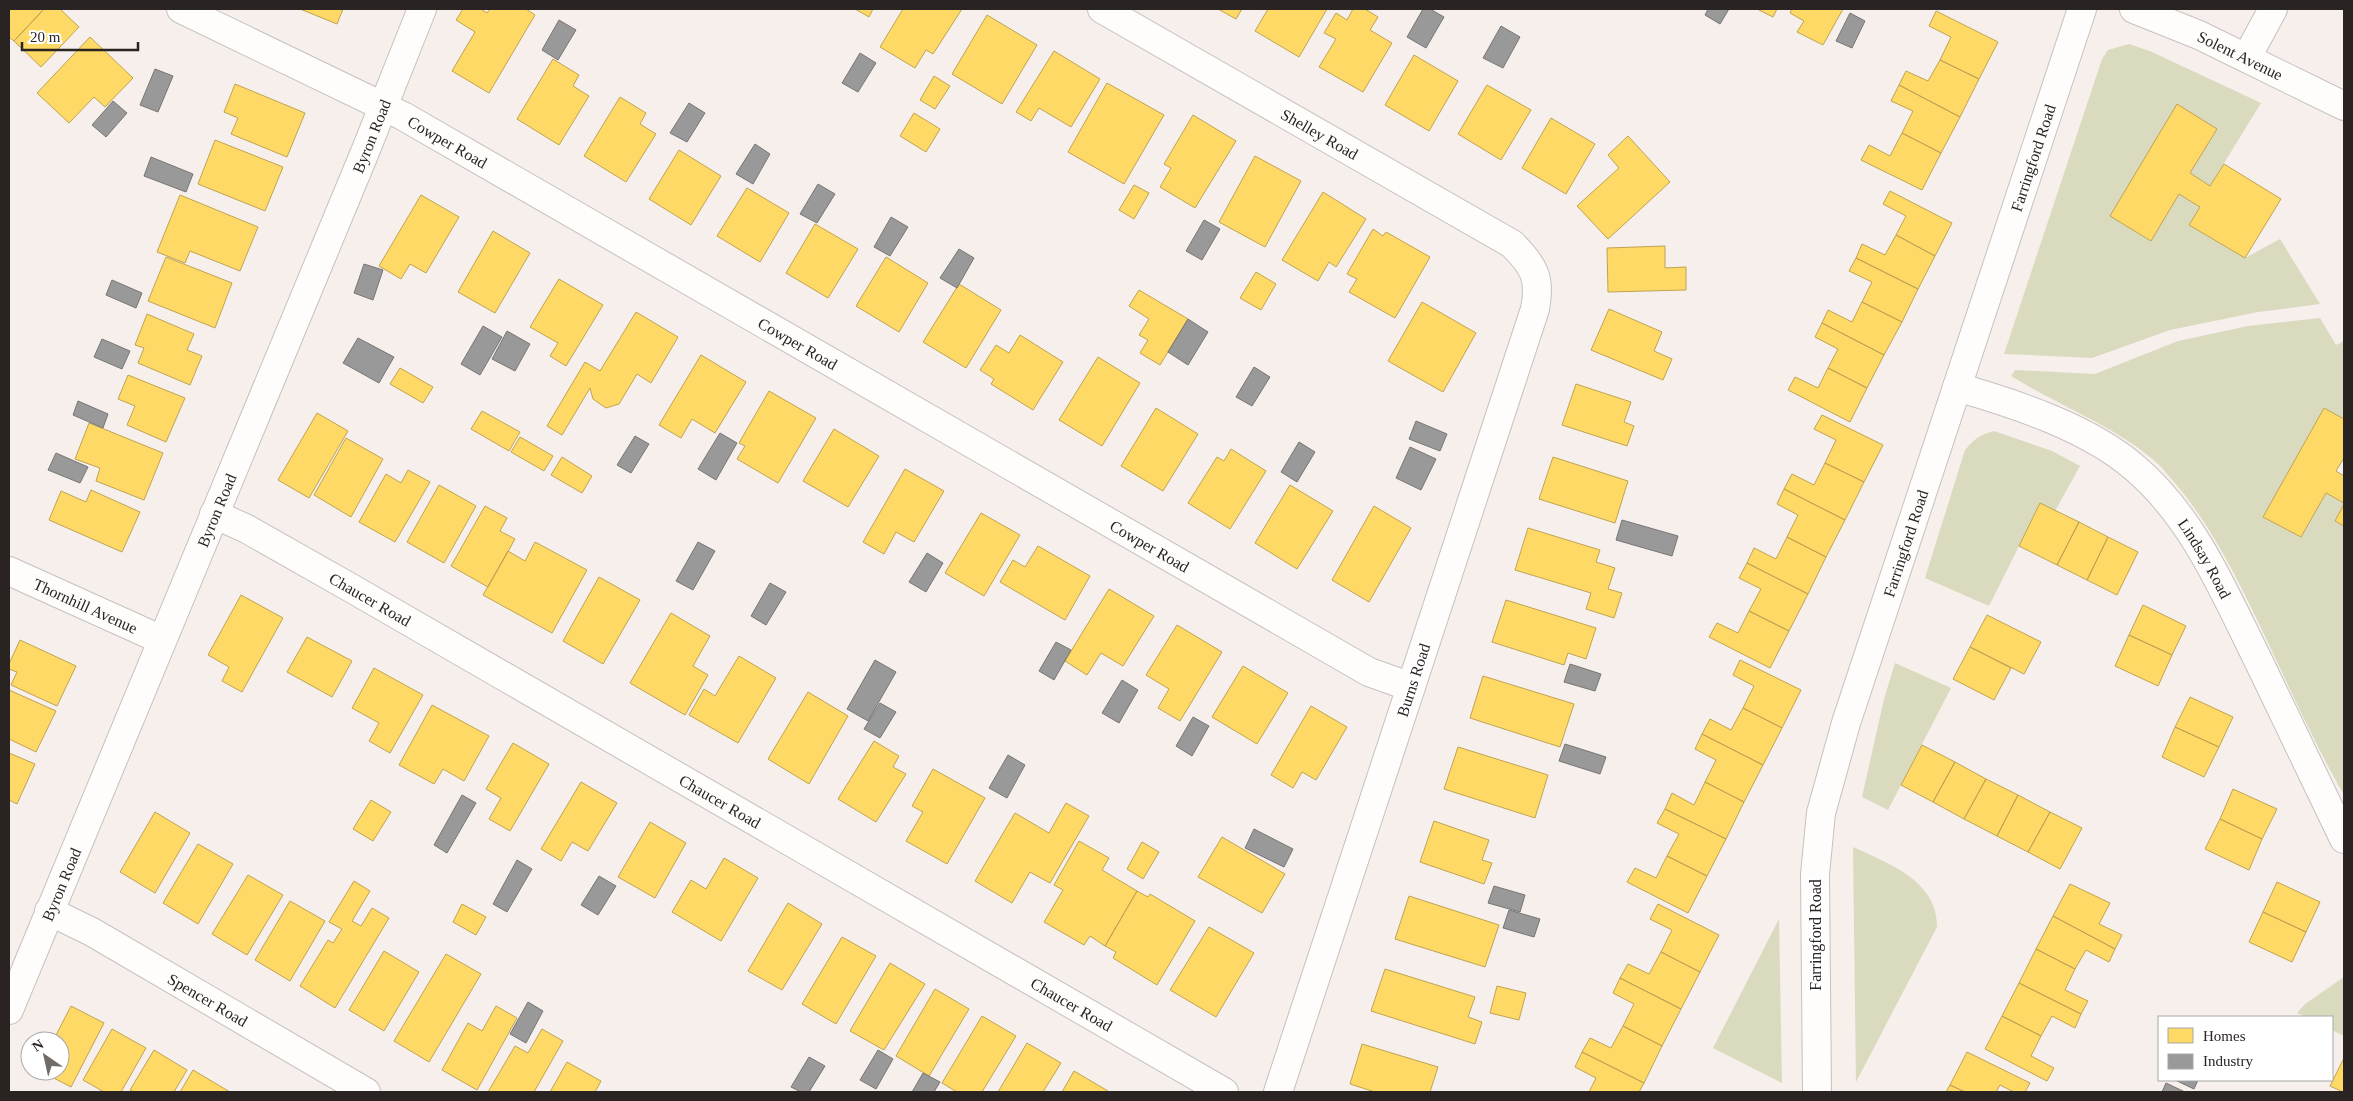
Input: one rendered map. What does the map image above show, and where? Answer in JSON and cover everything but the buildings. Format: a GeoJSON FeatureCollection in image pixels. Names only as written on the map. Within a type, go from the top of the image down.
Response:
{"type":"FeatureCollection","features":[{"type":"Feature","properties":{"kind":"street","name":"Cowper Road"},"geometry":{"type":"LineString","coordinates":[[181,9],[403,116],[1369,672],[1411,688]]}},
{"type":"Feature","properties":{"kind":"street","name":"Byron Road"},"geometry":{"type":"LineString","coordinates":[[9,1010],[422,9]]}},
{"type":"Feature","properties":{"kind":"street","name":"Shelley Road"},"geometry":{"type":"LineString","coordinates":[[1102,9],[1489,230],[1512,244],[1532,267]]}},
{"type":"Feature","properties":{"kind":"street","name":"Farringford Road"},"geometry":{"type":"LineString","coordinates":[[1817,1092],[1815,874],[1821,813],[1846,723],[2082,9]]}},
{"type":"Feature","properties":{"kind":"street","name":"Solent Avenue"},"geometry":{"type":"LineString","coordinates":[[2134,9],[2199,35],[2344,106]]}},
{"type":"Feature","properties":{"kind":"street"},"geometry":{"type":"LineString","coordinates":[[2246,57],[2273,9]]}},
{"type":"Feature","properties":{"kind":"street","name":"Burns Road"},"geometry":{"type":"LineString","coordinates":[[1278,1092],[1535,309],[1537,281],[1532,267]]}},
{"type":"Feature","properties":{"kind":"street","name":"Lindsay Road"},"geometry":{"type":"LineString","coordinates":[[1957,387],[2004,402],[2087,436],[2113,451],[2135,467],[2169,503],[2190,532],[2228,600],[2344,839]]}},
{"type":"Feature","properties":{"kind":"street","name":"Chaucer Road"},"geometry":{"type":"LineString","coordinates":[[214,514],[247,529],[344,584],[1224,1092]]}},
{"type":"Feature","properties":{"kind":"street","name":"Thornhill Avenue"},"geometry":{"type":"LineString","coordinates":[[9,571],[162,640]]}},
{"type":"Feature","properties":{"kind":"street","name":"Spencer Road"},"geometry":{"type":"LineString","coordinates":[[50,912],[92,932],[366,1092]]}},
{"type":"Feature","properties":{"kind":"green space"},"geometry":{"type":"Polygon","coordinates":[[[2129,44],[2152,52],[2261,103],[2210,186],[2190,173],[2217,129],[2177,105],[2110,216],[2151,241],[2179,194],[2200,207],[2189,225],[2245,258],[2280,239],[2320,304],[2258,312],[2170,330],[2092,358],[2004,354],[2102,59],[2108,50],[2129,44]]]}},
{"type":"Feature","properties":{"kind":"green space"},"geometry":{"type":"Polygon","coordinates":[[[2320,318],[2336,345],[2344,341],[2344,419],[2324,408],[2263,517],[2301,537],[2326,493],[2344,503],[2335,521],[2344,526],[2344,795],[2303,717],[2233,571],[2210,532],[2175,483],[2160,465],[2123,438],[2011,376],[2015,370],[2095,374],[2178,341],[2248,326],[2320,318]]]}},
{"type":"Feature","properties":{"kind":"green space"},"geometry":{"type":"Polygon","coordinates":[[[1994,431],[2052,451],[2080,466],[2055,511],[2040,504],[1989,606],[1925,578],[1965,450],[1978,438],[1994,431]]]}},
{"type":"Feature","properties":{"kind":"green space"},"geometry":{"type":"Polygon","coordinates":[[[1895,663],[1951,688],[1888,810],[1862,797],[1884,699],[1895,663]]]}},
{"type":"Feature","properties":{"kind":"green space"},"geometry":{"type":"Polygon","coordinates":[[[1853,847],[1895,867],[1920,886],[1929,897],[1935,911],[1937,927],[1856,1082],[1853,847]]]}},
{"type":"Feature","properties":{"kind":"green space"},"geometry":{"type":"Polygon","coordinates":[[[1779,919],[1782,1083],[1713,1048],[1779,919]]]}},
{"type":"Feature","properties":{"kind":"green space"},"geometry":{"type":"Polygon","coordinates":[[[2344,977],[2344,1036],[2333,1030],[2333,1016],[2304,1016],[2297,1013],[2305,1004],[2344,977]]]}}]}
